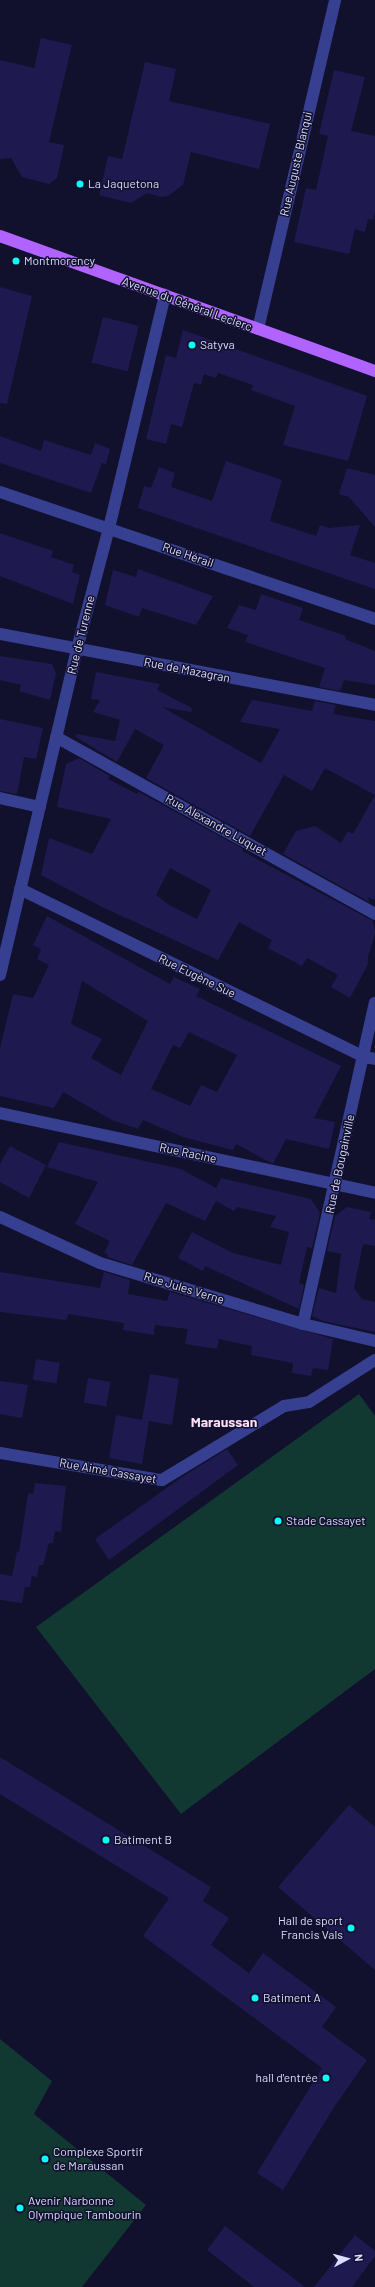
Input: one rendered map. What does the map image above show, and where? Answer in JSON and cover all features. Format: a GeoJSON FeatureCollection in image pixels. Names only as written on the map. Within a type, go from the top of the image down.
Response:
{"type":"FeatureCollection","features":[{"type":"Feature","properties":{"kind":"main road","name":"Avenue du Général Leclerc"},"geometry":{"type":"LineString","coordinates":[[0,236],[375,371]]}},
{"type":"Feature","properties":{"kind":"street","name":"Rue Auguste Blanqui"},"geometry":{"type":"LineString","coordinates":[[258,329],[335,0]]}},
{"type":"Feature","properties":{"kind":"street","name":"Rue de Turenne"},"geometry":{"type":"LineString","coordinates":[[0,975],[3,953],[165,296]]}},
{"type":"Feature","properties":{"kind":"street","name":"Rue Hérail"},"geometry":{"type":"LineString","coordinates":[[0,492],[375,619]]}},
{"type":"Feature","properties":{"kind":"street","name":"Rue de Mazagran"},"geometry":{"type":"LineString","coordinates":[[0,634],[375,705]]}},
{"type":"Feature","properties":{"kind":"street","name":"Rue Alexandre Luquet"},"geometry":{"type":"LineString","coordinates":[[56,737],[375,914]]}},
{"type":"Feature","properties":{"kind":"street"},"geometry":{"type":"LineString","coordinates":[[0,798],[40,807]]}},
{"type":"Feature","properties":{"kind":"street","name":"Rue Eugène Sue"},"geometry":{"type":"LineString","coordinates":[[20,889],[369,1058]]}},
{"type":"Feature","properties":{"kind":"street","name":"Rue de Bougainville"},"geometry":{"type":"LineString","coordinates":[[303,1324],[336,1184],[369,1058],[375,1003]]}},
{"type":"Feature","properties":{"kind":"street","name":"Rue Racine"},"geometry":{"type":"LineString","coordinates":[[0,1113],[375,1193]]}},
{"type":"Feature","properties":{"kind":"street","name":"Rue Jules Verne"},"geometry":{"type":"LineString","coordinates":[[0,1217],[100,1263],[303,1324],[375,1341]]}},
{"type":"Feature","properties":{"kind":"street","name":"Rue Aimé Cassayet"},"geometry":{"type":"LineString","coordinates":[[0,1453],[162,1480],[284,1406],[309,1402],[375,1360]]}},
{"type":"Feature","properties":{"kind":"green space","name":"Stade Cassayet"},"geometry":{"type":"Polygon","coordinates":[[[359,1394],[375,1416],[375,1669],[181,1814],[36,1627],[359,1394]]]}},
{"type":"Feature","properties":{"kind":"green space","name":"Complexe Sportif de Maraussan"},"geometry":{"type":"Polygon","coordinates":[[[0,2039],[52,2081],[34,2114],[146,2205],[82,2287],[0,2287],[0,2039]]]}},
{"type":"Feature","properties":{"kind":"building"},"geometry":{"type":"Polygon","coordinates":[[[41,38],[72,45],[49,142],[64,145],[57,178],[49,184],[22,177],[11,158],[0,159],[0,60],[34,68],[41,38]]]}},
{"type":"Feature","properties":{"kind":"building"},"geometry":{"type":"Polygon","coordinates":[[[145,62],[176,69],[169,101],[270,124],[259,169],[191,152],[183,185],[168,196],[161,197],[147,193],[131,203],[99,195],[108,156],[122,159],[145,62]]]}},
{"type":"Feature","properties":{"kind":"building"},"geometry":{"type":"Polygon","coordinates":[[[334,70],[365,77],[351,131],[375,136],[375,211],[373,220],[368,219],[365,232],[355,229],[349,254],[294,242],[306,188],[316,190],[328,136],[319,134],[334,70]]]}},
{"type":"Feature","properties":{"kind":"building"},"geometry":{"type":"Polygon","coordinates":[[[0,287],[32,296],[7,404],[0,403],[0,287]]]}},
{"type":"Feature","properties":{"kind":"building"},"geometry":{"type":"Polygon","coordinates":[[[103,317],[139,326],[128,372],[92,363],[103,317]]]}},
{"type":"Feature","properties":{"kind":"building"},"geometry":{"type":"Polygon","coordinates":[[[183,330],[367,396],[348,461],[283,445],[295,406],[251,390],[253,385],[218,373],[216,378],[204,374],[201,385],[194,383],[182,427],[171,424],[166,444],[146,439],[166,355],[176,358],[183,330]]]}},
{"type":"Feature","properties":{"kind":"building"},"geometry":{"type":"Polygon","coordinates":[[[0,436],[41,451],[44,440],[91,455],[95,443],[110,449],[106,464],[102,463],[91,493],[0,463],[0,436]]]}},
{"type":"Feature","properties":{"kind":"building"},"geometry":{"type":"Polygon","coordinates":[[[226,461],[282,480],[270,521],[316,536],[320,525],[329,528],[360,525],[350,555],[375,563],[375,589],[138,508],[144,486],[151,488],[159,467],[175,473],[171,487],[212,501],[226,461]]]}},
{"type":"Feature","properties":{"kind":"building"},"geometry":{"type":"Polygon","coordinates":[[[347,468],[375,475],[375,527],[349,497],[339,494],[347,468]]]}},
{"type":"Feature","properties":{"kind":"building"},"geometry":{"type":"Polygon","coordinates":[[[0,533],[53,551],[51,557],[74,565],[72,572],[80,575],[73,604],[0,576],[0,533]]]}},
{"type":"Feature","properties":{"kind":"building"},"geometry":{"type":"Polygon","coordinates":[[[138,569],[213,596],[196,625],[142,608],[139,617],[105,605],[113,570],[136,577],[138,569]]]}},
{"type":"Feature","properties":{"kind":"building"},"geometry":{"type":"Polygon","coordinates":[[[261,594],[303,608],[299,620],[346,636],[345,639],[375,651],[375,685],[344,680],[340,691],[319,687],[325,668],[245,642],[248,635],[227,628],[239,605],[256,610],[261,594]]]}},
{"type":"Feature","properties":{"kind":"building"},"geometry":{"type":"Polygon","coordinates":[[[0,656],[52,664],[56,673],[50,700],[19,691],[21,685],[0,680],[0,656]]]}},
{"type":"Feature","properties":{"kind":"building"},"geometry":{"type":"Polygon","coordinates":[[[96,672],[160,684],[157,690],[192,708],[191,712],[162,707],[261,763],[280,729],[240,722],[252,700],[312,711],[315,701],[336,705],[333,714],[375,721],[375,795],[325,768],[312,791],[284,775],[250,836],[146,778],[164,745],[135,729],[117,762],[76,737],[77,734],[115,741],[120,720],[93,712],[100,700],[91,699],[96,672]]]}},
{"type":"Feature","properties":{"kind":"building"},"geometry":{"type":"Polygon","coordinates":[[[0,719],[43,728],[36,759],[24,757],[17,794],[0,791],[0,719]]]}},
{"type":"Feature","properties":{"kind":"building"},"geometry":{"type":"Polygon","coordinates":[[[79,758],[110,776],[108,779],[137,794],[139,792],[243,849],[242,851],[373,921],[375,933],[368,957],[368,964],[350,998],[331,987],[338,975],[307,958],[302,966],[268,948],[272,940],[239,922],[218,960],[102,907],[41,875],[49,838],[92,854],[111,819],[57,807],[66,764],[79,758]],[[170,868],[156,895],[169,905],[197,919],[211,890],[170,868]]]}},
{"type":"Feature","properties":{"kind":"building"},"geometry":{"type":"Polygon","coordinates":[[[375,795],[375,900],[368,897],[369,902],[283,854],[296,831],[315,826],[341,843],[348,831],[353,834],[375,795]]]}},
{"type":"Feature","properties":{"kind":"building"},"geometry":{"type":"Polygon","coordinates":[[[47,916],[170,984],[174,977],[200,989],[196,996],[341,1066],[314,1118],[335,1122],[329,1149],[286,1139],[273,1164],[236,1144],[233,1150],[183,1137],[143,1120],[138,1129],[112,1120],[63,1092],[54,1108],[0,1096],[0,1048],[13,994],[33,998],[49,965],[37,959],[41,949],[33,945],[47,916]],[[82,981],[71,1024],[102,1039],[91,1058],[121,1075],[148,1021],[82,981]],[[189,1032],[180,1048],[173,1045],[151,1089],[190,1106],[201,1085],[217,1092],[237,1055],[189,1032]]]}},
{"type":"Feature","properties":{"kind":"building"},"geometry":{"type":"Polygon","coordinates":[[[59,1142],[181,1169],[216,1188],[221,1178],[311,1199],[320,1213],[312,1248],[307,1247],[299,1283],[304,1285],[299,1309],[205,1266],[203,1271],[178,1258],[192,1232],[233,1253],[281,1265],[289,1232],[270,1227],[276,1216],[237,1207],[234,1211],[216,1201],[205,1221],[166,1203],[132,1265],[107,1257],[108,1254],[104,1253],[110,1241],[75,1224],[98,1182],[47,1167],[59,1142]]]}},
{"type":"Feature","properties":{"kind":"building"},"geometry":{"type":"Polygon","coordinates":[[[10,1146],[46,1165],[29,1198],[0,1182],[0,1164],[10,1146]]]}},
{"type":"Feature","properties":{"kind":"building"},"geometry":{"type":"Polygon","coordinates":[[[347,1207],[371,1212],[369,1219],[375,1220],[375,1246],[363,1244],[354,1288],[362,1299],[375,1302],[375,1332],[323,1321],[312,1316],[319,1288],[336,1293],[341,1254],[327,1251],[335,1216],[347,1207]]]}},
{"type":"Feature","properties":{"kind":"building"},"geometry":{"type":"Polygon","coordinates":[[[0,1272],[100,1288],[104,1272],[130,1280],[128,1294],[167,1301],[170,1292],[333,1339],[328,1370],[313,1368],[311,1376],[292,1373],[293,1363],[251,1355],[252,1346],[219,1339],[217,1349],[185,1344],[188,1329],[155,1325],[154,1335],[123,1330],[124,1323],[68,1314],[66,1320],[0,1312],[0,1272]]]}},
{"type":"Feature","properties":{"kind":"building"},"geometry":{"type":"Polygon","coordinates":[[[36,1359],[60,1363],[56,1383],[33,1380],[36,1359]]]}},
{"type":"Feature","properties":{"kind":"building"},"geometry":{"type":"Polygon","coordinates":[[[150,1374],[179,1379],[172,1425],[149,1421],[142,1464],[109,1458],[116,1415],[142,1420],[150,1374]]]}},
{"type":"Feature","properties":{"kind":"building"},"geometry":{"type":"Polygon","coordinates":[[[88,1378],[111,1382],[106,1407],[84,1403],[88,1378]]]}},
{"type":"Feature","properties":{"kind":"building"},"geometry":{"type":"Polygon","coordinates":[[[0,1381],[28,1385],[22,1418],[0,1414],[0,1381]]]}},
{"type":"Feature","properties":{"kind":"building"},"geometry":{"type":"Polygon","coordinates":[[[227,1449],[238,1465],[109,1560],[95,1539],[182,1477],[227,1449]]]}},
{"type":"Feature","properties":{"kind":"building"},"geometry":{"type":"Polygon","coordinates":[[[35,1483],[66,1486],[61,1532],[55,1531],[53,1543],[49,1543],[43,1565],[39,1565],[37,1577],[32,1576],[30,1587],[25,1587],[22,1603],[0,1600],[0,1574],[12,1576],[17,1551],[19,1552],[28,1493],[33,1494],[35,1483]]]}},
{"type":"Feature","properties":{"kind":"building"},"geometry":{"type":"Polygon","coordinates":[[[0,1757],[211,1887],[203,1901],[229,1918],[211,1945],[249,1973],[263,1953],[336,2007],[322,2027],[367,2060],[336,2104],[283,2190],[257,2173],[322,2068],[143,1936],[169,1898],[0,1794],[0,1757]]]}},
{"type":"Feature","properties":{"kind":"building","name":"Hall de sport Francis Vals"},"geometry":{"type":"Polygon","coordinates":[[[349,1805],[375,1827],[375,1970],[278,1887],[349,1805]]]}},
{"type":"Feature","properties":{"kind":"building"},"geometry":{"type":"Polygon","coordinates":[[[225,2226],[305,2287],[254,2287],[207,2250],[225,2226]]]}},
{"type":"Feature","properties":{"kind":"building"},"geometry":{"type":"Polygon","coordinates":[[[355,2235],[375,2251],[375,2256],[352,2287],[314,2287],[355,2235]]]}},
{"type":"Feature","properties":{"kind":"place","name":"La Jaquetona"},"geometry":{"type":"Point","coordinates":[80,184]}},
{"type":"Feature","properties":{"kind":"place","name":"Montmorency"},"geometry":{"type":"Point","coordinates":[16,261]}},
{"type":"Feature","properties":{"kind":"place","name":"Satyva"},"geometry":{"type":"Point","coordinates":[192,345]}},
{"type":"Feature","properties":{"kind":"place","name":"Stade Cassayet"},"geometry":{"type":"Point","coordinates":[278,1521]}},
{"type":"Feature","properties":{"kind":"place","name":"Batiment B"},"geometry":{"type":"Point","coordinates":[106,1840]}},
{"type":"Feature","properties":{"kind":"place","name":"Hall de sport Francis Vals"},"geometry":{"type":"Point","coordinates":[351,1928]}},
{"type":"Feature","properties":{"kind":"place","name":"Batiment A"},"geometry":{"type":"Point","coordinates":[255,1998]}},
{"type":"Feature","properties":{"kind":"place","name":"hall d'entrée"},"geometry":{"type":"Point","coordinates":[326,2078]}},
{"type":"Feature","properties":{"kind":"place","name":"Complexe Sportif de Maraussan"},"geometry":{"type":"Point","coordinates":[45,2159]}},
{"type":"Feature","properties":{"kind":"place","name":"Avenir Narbonne Olympique Tambourin"},"geometry":{"type":"Point","coordinates":[20,2208]}},
{"type":"Feature","properties":{"kind":"district","name":"Maraussan"},"geometry":{"type":"Point","coordinates":[224,1422]}}]}
